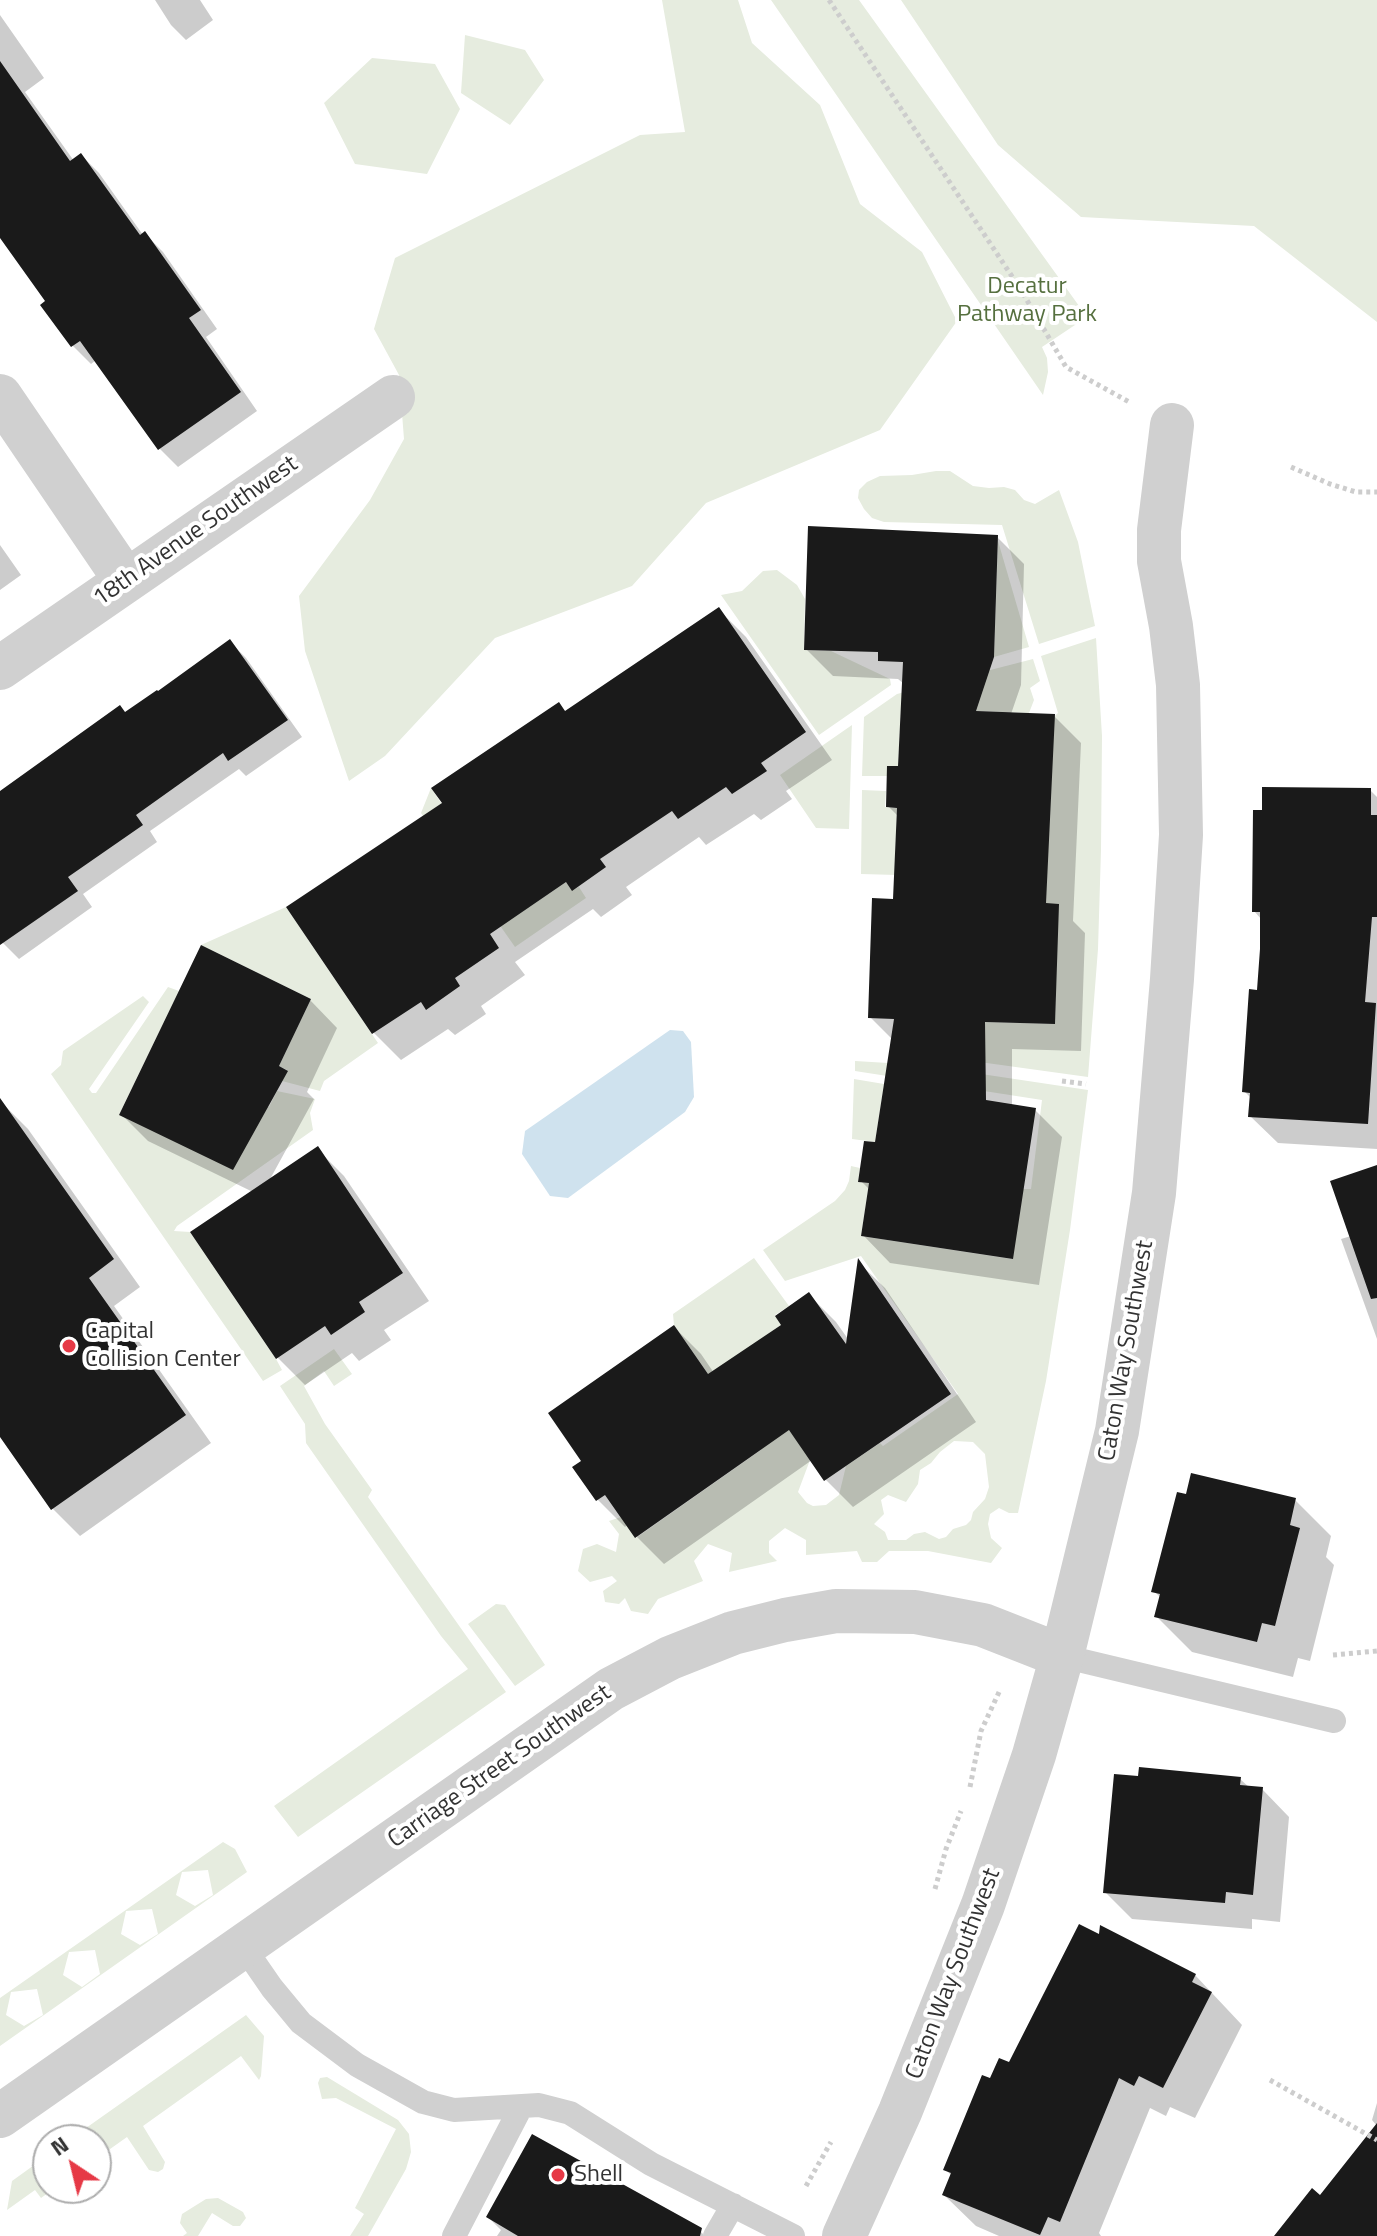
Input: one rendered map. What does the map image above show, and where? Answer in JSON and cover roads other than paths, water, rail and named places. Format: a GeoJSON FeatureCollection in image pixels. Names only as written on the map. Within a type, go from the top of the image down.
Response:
{"type":"FeatureCollection","features":[{"type":"Feature","properties":{"kind":"street"},"geometry":{"type":"LineString","coordinates":[[0,396],[126,581]]}},
{"type":"Feature","properties":{"kind":"street","name":"18th Avenue Southwest"},"geometry":{"type":"LineString","coordinates":[[0,668],[393,397]]}},
{"type":"Feature","properties":{"kind":"street","name":"Caton Way Southwest"},"geometry":{"type":"LineString","coordinates":[[844,2236],[900,2112],[983,1905],[1034,1755],[1042,1649],[1117,1431],[1139,1297],[1156,1164],[1181,835],[1178,685],[1159,561],[1159,530],[1172,425]]}},
{"type":"Feature","properties":{"kind":"street","name":"Carriage Street Southwest"},"geometry":{"type":"LineString","coordinates":[[0,2116],[611,1689],[670,1658],[733,1633],[836,1611],[915,1612],[983,1625],[1042,1649]]}},
{"type":"Feature","properties":{"kind":"lane"},"geometry":{"type":"LineString","coordinates":[[1042,1649],[1334,1721]]}},
{"type":"Feature","properties":{"kind":"lane"},"geometry":{"type":"LineString","coordinates":[[243,1946],[301,2023],[357,2065],[423,2102],[454,2110],[539,2105],[570,2113],[651,2164],[793,2236]]}},
{"type":"Feature","properties":{"kind":"lane"},"geometry":{"type":"LineString","coordinates":[[454,2236],[521,2107]]}},
{"type":"Feature","properties":{"kind":"lane"},"geometry":{"type":"LineString","coordinates":[[715,2236],[733,2205]]}},
{"type":"Feature","properties":{"kind":"water"},"geometry":{"type":"Polygon","coordinates":[[[670,1030],[683,1031],[691,1042],[694,1097],[685,1112],[568,1198],[550,1196],[522,1154],[525,1131],[670,1030]]]}},
{"type":"Feature","properties":{"kind":"place","name":"Capital Collision Center"},"geometry":{"type":"Point","coordinates":[69,1346]}},
{"type":"Feature","properties":{"kind":"place","name":"Shell"},"geometry":{"type":"Point","coordinates":[558,2175]}},
{"type":"Feature","properties":{"kind":"park label","name":"Decatur Pathway Park"},"geometry":{"type":"Point","coordinates":[1027,301]}}]}
